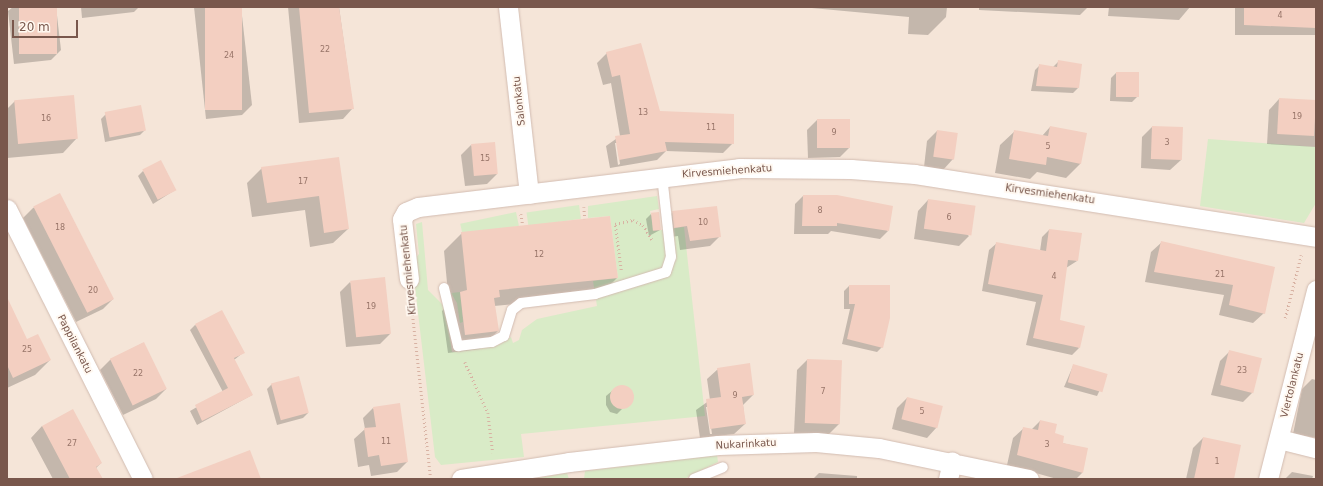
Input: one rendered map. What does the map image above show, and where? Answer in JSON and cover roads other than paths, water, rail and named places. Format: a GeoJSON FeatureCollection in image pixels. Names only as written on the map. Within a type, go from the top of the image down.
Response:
{"type":"FeatureCollection","features":[{"type":"Feature","properties":{"kind":"street","name":"Salonkatu"},"geometry":{"type":"LineString","coordinates":[[508,7],[529,194]]}},
{"type":"Feature","properties":{"kind":"street","name":"Kirvesmiehenkatu"},"geometry":{"type":"LineString","coordinates":[[409,278],[402,220],[406,212],[418,207],[662,176],[773,167],[915,174],[1316,237]]}},
{"type":"Feature","properties":{"kind":"street","name":"Pappilankatu"},"geometry":{"type":"LineString","coordinates":[[7,209],[143,479]]}},
{"type":"Feature","properties":{"kind":"street","name":"Viertolankatu"},"geometry":{"type":"LineString","coordinates":[[1268,479],[1316,290]]}},
{"type":"Feature","properties":{"kind":"street"},"geometry":{"type":"LineString","coordinates":[[1279,439],[1316,448]]}},
{"type":"Feature","properties":{"kind":"street","name":"Nukarinkatu"},"geometry":{"type":"LineString","coordinates":[[461,479],[569,462],[759,442],[816,442],[879,448],[952,460],[1029,479]]}},
{"type":"Feature","properties":{"kind":"street"},"geometry":{"type":"LineString","coordinates":[[948,479],[952,460]]}},
{"type":"Feature","properties":{"kind":"lane"},"geometry":{"type":"LineString","coordinates":[[444,288],[458,346],[492,342],[504,336],[512,310],[521,303],[595,294],[666,272],[670,266],[670,239],[662,176]]}},
{"type":"Feature","properties":{"kind":"lane"},"geometry":{"type":"LineString","coordinates":[[694,479],[724,467]]}}]}
